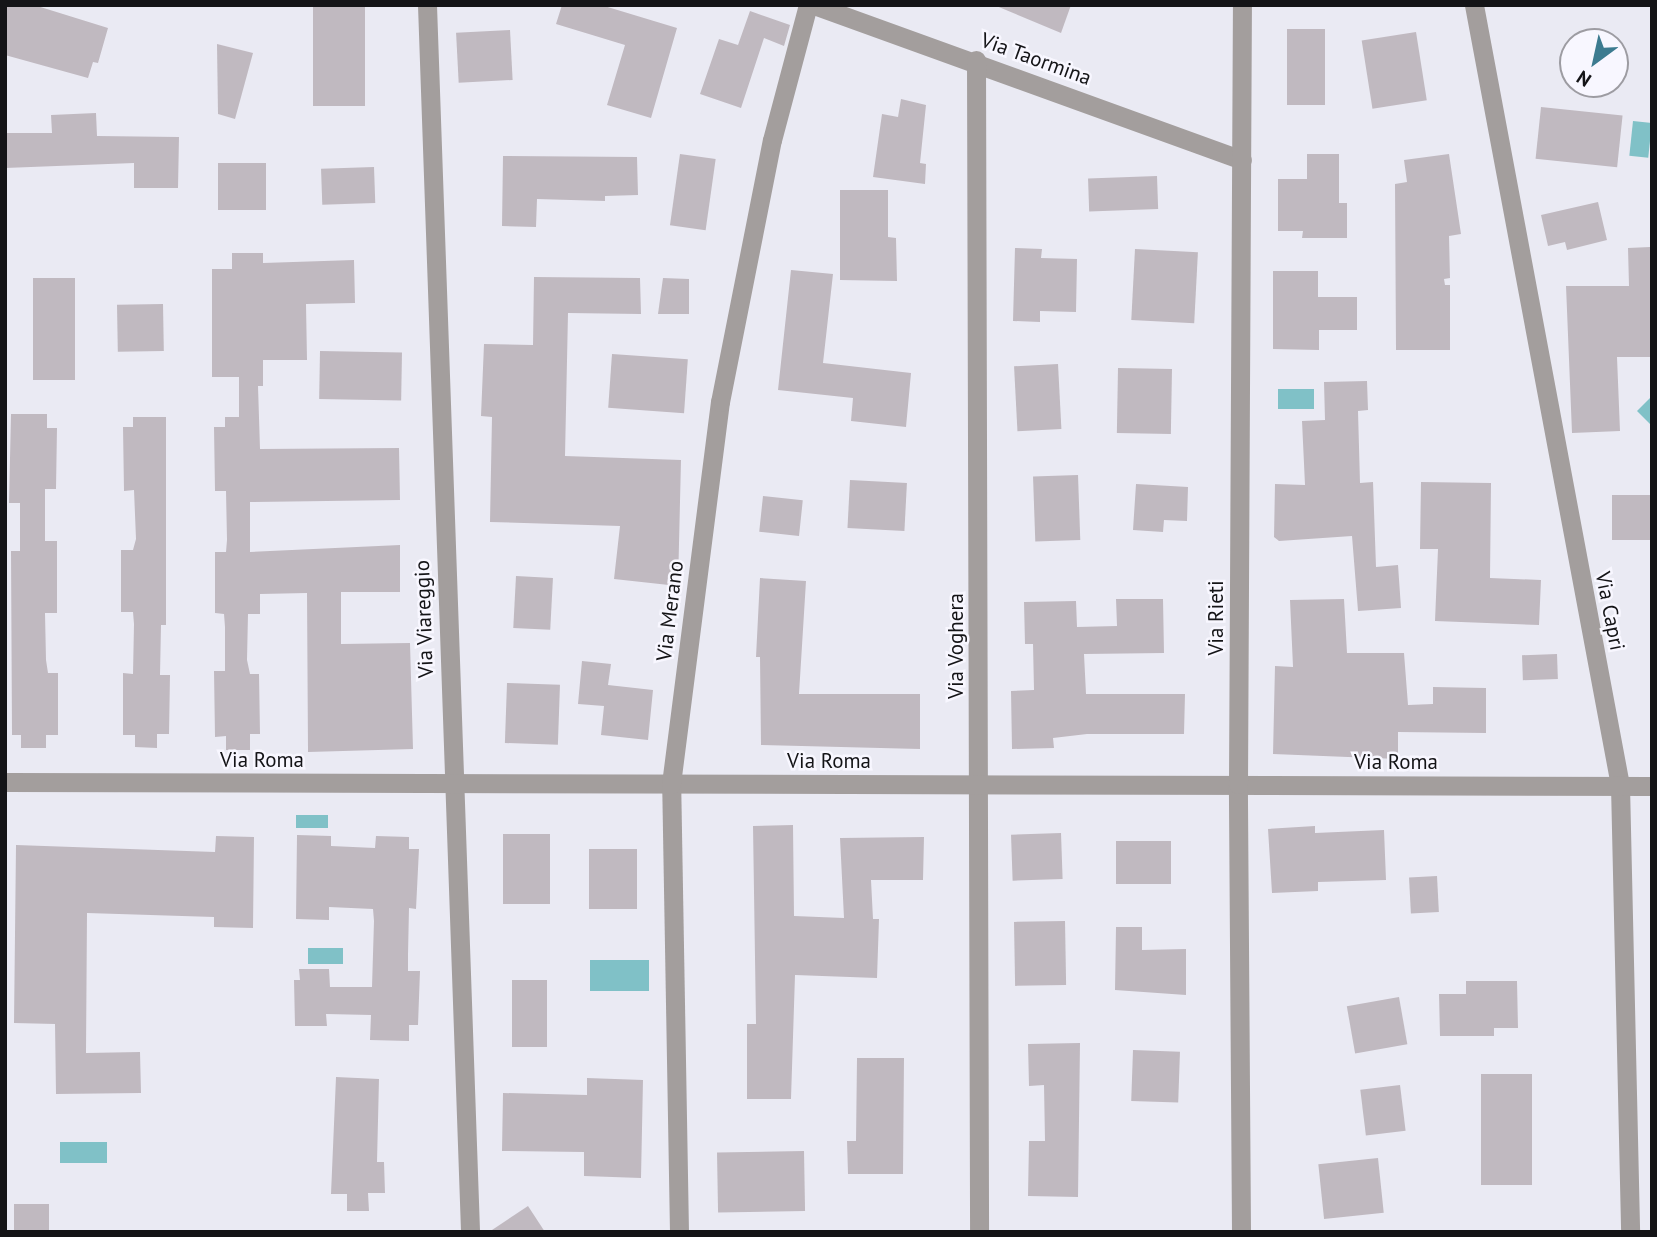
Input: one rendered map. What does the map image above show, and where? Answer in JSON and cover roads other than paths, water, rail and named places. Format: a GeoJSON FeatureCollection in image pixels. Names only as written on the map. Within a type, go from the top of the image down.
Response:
{"type":"FeatureCollection","features":[{"type":"Feature","properties":{"kind":"street","name":"Via Viareggio"},"geometry":{"type":"LineString","coordinates":[[427,5],[470,1232]]}},
{"type":"Feature","properties":{"kind":"street","name":"Via Merano"},"geometry":{"type":"LineString","coordinates":[[679,1232],[671,784],[722,390],[770,152],[808,5]]}},
{"type":"Feature","properties":{"kind":"street","name":"Via Taormina"},"geometry":{"type":"LineString","coordinates":[[814,5],[976,60],[1242,160]]}},
{"type":"Feature","properties":{"kind":"street","name":"Via Rieti"},"geometry":{"type":"LineString","coordinates":[[1241,1232],[1237,784],[1242,5]]}},
{"type":"Feature","properties":{"kind":"street","name":"Via Capri"},"geometry":{"type":"LineString","coordinates":[[1474,5],[1620,785],[1630,1232]]}},
{"type":"Feature","properties":{"kind":"street","name":"Via Voghera"},"geometry":{"type":"LineString","coordinates":[[976,60],[979,1232]]}},
{"type":"Feature","properties":{"kind":"street","name":"Via Roma"},"geometry":{"type":"LineString","coordinates":[[5,782],[1652,786]]}},
{"type":"Feature","properties":{"kind":"water"},"geometry":{"type":"Polygon","coordinates":[[[1633,121],[1652,123],[1648,158],[1629,156],[1633,121]]]}},
{"type":"Feature","properties":{"kind":"water"},"geometry":{"type":"Polygon","coordinates":[[[1278,389],[1314,389],[1314,409],[1278,409],[1278,389]]]}},
{"type":"Feature","properties":{"kind":"water"},"geometry":{"type":"Polygon","coordinates":[[[1652,396],[1652,426],[1637,411],[1652,396]]]}},
{"type":"Feature","properties":{"kind":"water"},"geometry":{"type":"Polygon","coordinates":[[[296,815],[328,815],[328,828],[296,828],[296,815]]]}},
{"type":"Feature","properties":{"kind":"water"},"geometry":{"type":"Polygon","coordinates":[[[308,948],[343,948],[343,964],[308,964],[308,948]]]}},
{"type":"Feature","properties":{"kind":"water"},"geometry":{"type":"Polygon","coordinates":[[[590,960],[649,960],[649,991],[590,991],[590,960]]]}},
{"type":"Feature","properties":{"kind":"water"},"geometry":{"type":"Polygon","coordinates":[[[60,1142],[107,1142],[107,1163],[60,1163],[60,1142]]]}}]}
